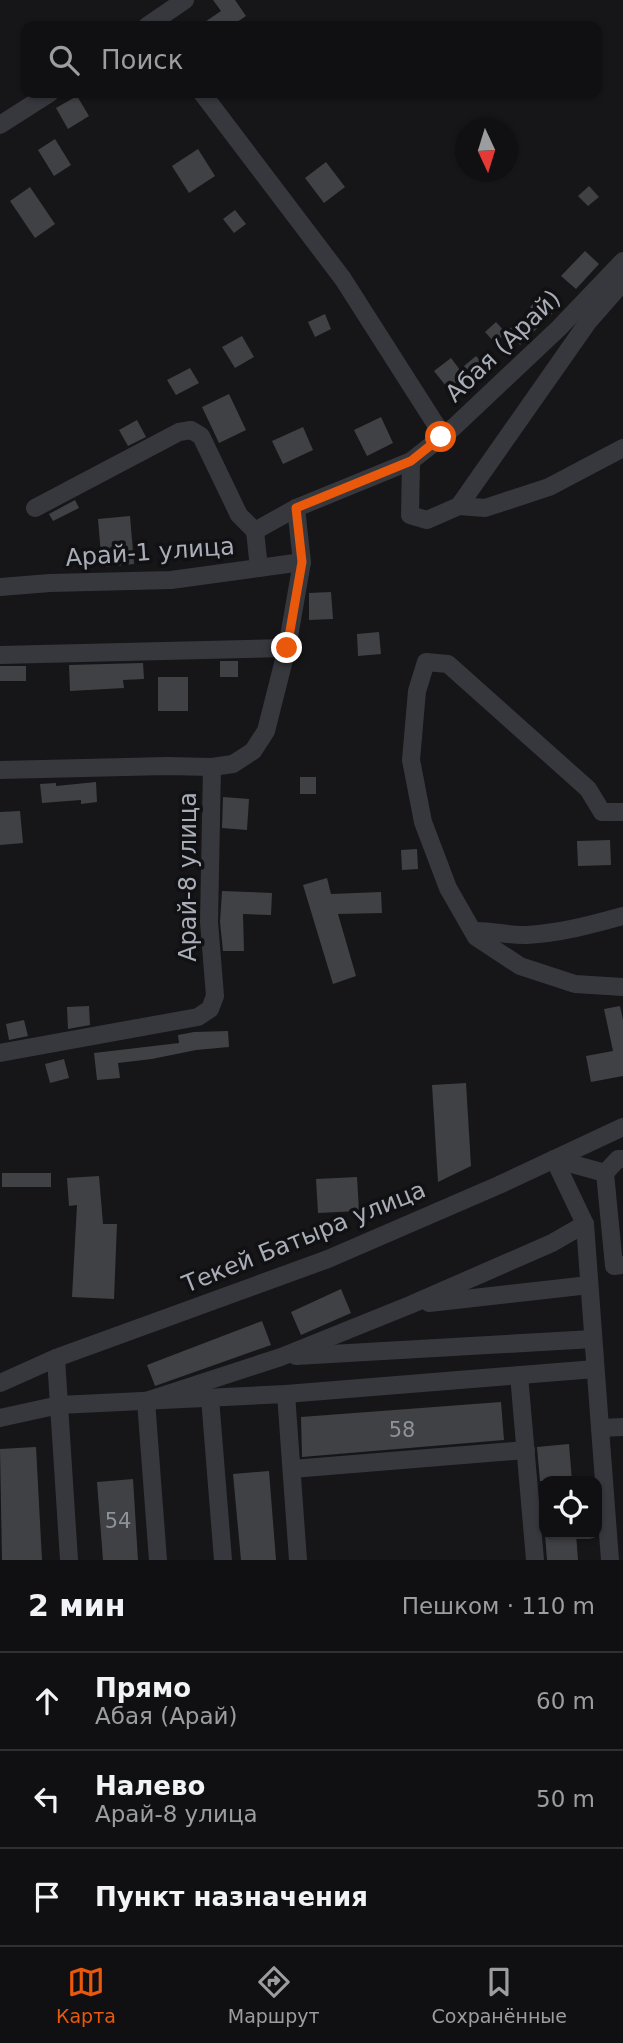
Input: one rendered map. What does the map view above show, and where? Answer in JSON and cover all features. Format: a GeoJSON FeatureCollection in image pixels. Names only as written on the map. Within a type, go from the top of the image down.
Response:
{"type":"FeatureCollection","features":[{"type":"Feature","properties":{"kind":"street"},"geometry":{"type":"LineString","coordinates":[[156,21],[185,0]]}},
{"type":"Feature","properties":{"kind":"street"},"geometry":{"type":"LineString","coordinates":[[0,125],[42,98]]}},
{"type":"Feature","properties":{"kind":"street"},"geometry":{"type":"LineString","coordinates":[[206,98],[343,279],[438,428],[441,437]]}},
{"type":"Feature","properties":{"kind":"street","name":"Абая (Арай)"},"geometry":{"type":"LineString","coordinates":[[296,508],[411,461],[441,437],[559,328],[623,261]]}},
{"type":"Feature","properties":{"kind":"street"},"geometry":{"type":"LineString","coordinates":[[459,506],[588,322],[623,282]]}},
{"type":"Feature","properties":{"kind":"street"},"geometry":{"type":"LineString","coordinates":[[35,508],[179,432],[191,430],[201,436],[239,515],[255,531],[259,568]]}},
{"type":"Feature","properties":{"kind":"street"},"geometry":{"type":"LineString","coordinates":[[411,461],[410,515],[427,520],[459,506],[485,508],[549,487],[623,447]]}},
{"type":"Feature","properties":{"kind":"street"},"geometry":{"type":"LineString","coordinates":[[255,531],[296,508]]}},
{"type":"Feature","properties":{"kind":"street","name":"Арай-8 улица"},"geometry":{"type":"LineString","coordinates":[[0,1054],[198,1017],[210,1009],[215,996],[209,922],[212,767],[233,764],[253,751],[266,731],[287,648],[302,562],[296,508]]}},
{"type":"Feature","properties":{"kind":"street","name":"Арай-1 улица"},"geometry":{"type":"LineString","coordinates":[[0,587],[171,580],[302,562]]}},
{"type":"Feature","properties":{"kind":"street"},"geometry":{"type":"LineString","coordinates":[[0,655],[287,648]]}},
{"type":"Feature","properties":{"kind":"street"},"geometry":{"type":"LineString","coordinates":[[623,812],[602,813],[588,789],[448,664],[426,662],[417,691],[411,760],[423,822],[448,888],[476,937],[520,966],[575,984],[623,987]]}},
{"type":"Feature","properties":{"kind":"street"},"geometry":{"type":"LineString","coordinates":[[0,770],[212,767]]}},
{"type":"Feature","properties":{"kind":"street"},"geometry":{"type":"LineString","coordinates":[[473,931],[491,930],[524,936],[578,928],[623,916]]}},
{"type":"Feature","properties":{"kind":"street","name":"Текей Батыра улица"},"geometry":{"type":"LineString","coordinates":[[1,1379],[328,1259],[623,1127]]}},
{"type":"Feature","properties":{"kind":"street"},"geometry":{"type":"LineString","coordinates":[[554,1159],[605,1173]]}},
{"type":"Feature","properties":{"kind":"street"},"geometry":{"type":"LineString","coordinates":[[554,1159],[584,1224],[600,1428],[614,1499],[610,1560]]}},
{"type":"Feature","properties":{"kind":"street"},"geometry":{"type":"LineString","coordinates":[[623,1159],[618,1159],[605,1173],[614,1266],[623,1265]]}},
{"type":"Feature","properties":{"kind":"street"},"geometry":{"type":"LineString","coordinates":[[146,1401],[281,1357],[410,1305],[552,1243],[584,1224]]}},
{"type":"Feature","properties":{"kind":"street"},"geometry":{"type":"LineString","coordinates":[[410,1305],[589,1285]]}},
{"type":"Feature","properties":{"kind":"street"},"geometry":{"type":"LineString","coordinates":[[281,1357],[593,1339]]}},
{"type":"Feature","properties":{"kind":"street"},"geometry":{"type":"LineString","coordinates":[[56,1358],[69,1560]]}},
{"type":"Feature","properties":{"kind":"street"},"geometry":{"type":"LineString","coordinates":[[0,1418],[59,1405],[286,1394],[595,1369]]}},
{"type":"Feature","properties":{"kind":"street"},"geometry":{"type":"LineString","coordinates":[[519,1375],[535,1560]]}},
{"type":"Feature","properties":{"kind":"street"},"geometry":{"type":"LineString","coordinates":[[286,1394],[298,1560]]}},
{"type":"Feature","properties":{"kind":"street"},"geometry":{"type":"LineString","coordinates":[[210,1398],[223,1560]]}},
{"type":"Feature","properties":{"kind":"street"},"geometry":{"type":"LineString","coordinates":[[146,1401],[158,1560]]}},
{"type":"Feature","properties":{"kind":"street"},"geometry":{"type":"LineString","coordinates":[[600,1428],[623,1427]]}},
{"type":"Feature","properties":{"kind":"street"},"geometry":{"type":"LineString","coordinates":[[292,1469],[526,1450]]}},
{"type":"Feature","properties":{"kind":"building"},"geometry":{"type":"Polygon","coordinates":[[[213,0],[235,0],[246,16],[238,21],[206,21],[221,11],[213,0]]]}},
{"type":"Feature","properties":{"kind":"building"},"geometry":{"type":"Polygon","coordinates":[[[78,98],[89,116],[68,129],[56,108],[78,98]]]}},
{"type":"Feature","properties":{"kind":"building"},"geometry":{"type":"Polygon","coordinates":[[[55,139],[71,165],[54,176],[38,150],[55,139]]]}},
{"type":"Feature","properties":{"kind":"building"},"geometry":{"type":"Polygon","coordinates":[[[198,149],[215,176],[189,193],[172,166],[198,149]]]}},
{"type":"Feature","properties":{"kind":"building"},"geometry":{"type":"Polygon","coordinates":[[[326,162],[345,187],[324,203],[305,178],[326,162]]]}},
{"type":"Feature","properties":{"kind":"building"},"geometry":{"type":"Polygon","coordinates":[[[589,186],[599,197],[588,206],[578,196],[589,186]]]}},
{"type":"Feature","properties":{"kind":"building"},"geometry":{"type":"Polygon","coordinates":[[[30,187],[55,224],[35,238],[10,201],[30,187]]]}},
{"type":"Feature","properties":{"kind":"building"},"geometry":{"type":"Polygon","coordinates":[[[235,210],[246,224],[234,233],[223,219],[235,210]]]}},
{"type":"Feature","properties":{"kind":"building"},"geometry":{"type":"Polygon","coordinates":[[[585,251],[599,264],[576,289],[561,276],[585,251]]]}},
{"type":"Feature","properties":{"kind":"building"},"geometry":{"type":"Polygon","coordinates":[[[541,296],[556,310],[520,345],[508,330],[533,310],[530,307],[541,296]]]}},
{"type":"Feature","properties":{"kind":"building"},"geometry":{"type":"Polygon","coordinates":[[[325,314],[331,329],[315,337],[308,322],[325,314]]]}},
{"type":"Feature","properties":{"kind":"building"},"geometry":{"type":"Polygon","coordinates":[[[496,322],[506,333],[495,343],[485,332],[496,322]]]}},
{"type":"Feature","properties":{"kind":"building"},"geometry":{"type":"Polygon","coordinates":[[[242,336],[254,357],[235,368],[222,347],[242,336]]]}},
{"type":"Feature","properties":{"kind":"building"},"geometry":{"type":"Polygon","coordinates":[[[476,356],[490,372],[477,382],[464,366],[476,356]]]}},
{"type":"Feature","properties":{"kind":"building"},"geometry":{"type":"Polygon","coordinates":[[[451,358],[466,378],[449,390],[434,371],[451,358]]]}},
{"type":"Feature","properties":{"kind":"building"},"geometry":{"type":"Polygon","coordinates":[[[190,368],[199,383],[176,395],[167,380],[190,368]]]}},
{"type":"Feature","properties":{"kind":"building"},"geometry":{"type":"Polygon","coordinates":[[[229,394],[246,430],[219,443],[202,407],[229,394]]]}},
{"type":"Feature","properties":{"kind":"building"},"geometry":{"type":"Polygon","coordinates":[[[381,417],[393,443],[367,456],[354,430],[381,417]]]}},
{"type":"Feature","properties":{"kind":"building"},"geometry":{"type":"Polygon","coordinates":[[[137,420],[146,437],[128,446],[119,430],[137,420]]]}},
{"type":"Feature","properties":{"kind":"building"},"geometry":{"type":"Polygon","coordinates":[[[303,427],[313,450],[283,464],[272,441],[303,427]]]}},
{"type":"Feature","properties":{"kind":"building"},"geometry":{"type":"Polygon","coordinates":[[[75,500],[79,508],[53,521],[49,514],[75,500]]]}},
{"type":"Feature","properties":{"kind":"building"},"geometry":{"type":"Polygon","coordinates":[[[130,516],[134,564],[102,567],[98,519],[130,516]]]}},
{"type":"Feature","properties":{"kind":"building"},"geometry":{"type":"Polygon","coordinates":[[[331,592],[333,619],[309,620],[309,593],[331,592]]]}},
{"type":"Feature","properties":{"kind":"building"},"geometry":{"type":"Polygon","coordinates":[[[379,632],[381,654],[358,656],[357,634],[379,632]]]}},
{"type":"Feature","properties":{"kind":"building"},"geometry":{"type":"Polygon","coordinates":[[[220,661],[238,661],[238,677],[220,677],[220,661]]]}},
{"type":"Feature","properties":{"kind":"building"},"geometry":{"type":"Polygon","coordinates":[[[143,663],[144,679],[123,680],[124,688],[70,691],[69,665],[143,663]]]}},
{"type":"Feature","properties":{"kind":"building"},"geometry":{"type":"Polygon","coordinates":[[[0,666],[26,666],[26,681],[0,681],[0,666]]]}},
{"type":"Feature","properties":{"kind":"building"},"geometry":{"type":"Polygon","coordinates":[[[158,677],[188,677],[188,711],[158,711],[158,677]]]}},
{"type":"Feature","properties":{"kind":"building"},"geometry":{"type":"Polygon","coordinates":[[[300,777],[316,777],[316,794],[300,794],[300,777]]]}},
{"type":"Feature","properties":{"kind":"building"},"geometry":{"type":"Polygon","coordinates":[[[96,782],[97,802],[81,804],[81,800],[42,803],[40,784],[56,783],[56,786],[96,782]]]}},
{"type":"Feature","properties":{"kind":"building"},"geometry":{"type":"Polygon","coordinates":[[[223,797],[249,799],[247,830],[222,828],[223,797]]]}},
{"type":"Feature","properties":{"kind":"building"},"geometry":{"type":"Polygon","coordinates":[[[20,811],[23,843],[0,845],[0,812],[20,811]]]}},
{"type":"Feature","properties":{"kind":"building"},"geometry":{"type":"Polygon","coordinates":[[[610,840],[611,865],[578,866],[577,841],[610,840]]]}},
{"type":"Feature","properties":{"kind":"building"},"geometry":{"type":"Polygon","coordinates":[[[417,849],[418,869],[402,870],[401,850],[417,849]]]}},
{"type":"Feature","properties":{"kind":"building"},"geometry":{"type":"Polygon","coordinates":[[[327,878],[331,894],[381,892],[382,913],[338,914],[356,976],[333,984],[303,885],[327,878]]]}},
{"type":"Feature","properties":{"kind":"building"},"geometry":{"type":"Polygon","coordinates":[[[222,891],[272,893],[271,915],[243,914],[244,951],[223,951],[220,922],[222,891]]]}},
{"type":"Feature","properties":{"kind":"building"},"geometry":{"type":"Polygon","coordinates":[[[89,1006],[90,1025],[68,1029],[67,1007],[89,1006]]]}},
{"type":"Feature","properties":{"kind":"building"},"geometry":{"type":"Polygon","coordinates":[[[620,1006],[623,1020],[623,1076],[591,1082],[586,1056],[613,1051],[604,1009],[620,1006]]]}},
{"type":"Feature","properties":{"kind":"building"},"geometry":{"type":"Polygon","coordinates":[[[24,1020],[28,1036],[9,1040],[6,1024],[24,1020]]]}},
{"type":"Feature","properties":{"kind":"building"},"geometry":{"type":"Polygon","coordinates":[[[228,1031],[229,1047],[118,1063],[120,1078],[97,1080],[94,1053],[179,1043],[178,1035],[194,1032],[228,1031]]]}},
{"type":"Feature","properties":{"kind":"building"},"geometry":{"type":"Polygon","coordinates":[[[64,1059],[69,1078],[50,1083],[45,1064],[64,1059]]]}},
{"type":"Feature","properties":{"kind":"building"},"geometry":{"type":"Polygon","coordinates":[[[466,1083],[471,1166],[438,1182],[432,1085],[466,1083]]]}},
{"type":"Feature","properties":{"kind":"building"},"geometry":{"type":"Polygon","coordinates":[[[2,1173],[51,1173],[51,1187],[2,1187],[2,1173]]]}},
{"type":"Feature","properties":{"kind":"building"},"geometry":{"type":"Polygon","coordinates":[[[99,1176],[103,1224],[117,1224],[114,1299],[72,1297],[77,1205],[69,1206],[67,1178],[99,1176]]]}},
{"type":"Feature","properties":{"kind":"building"},"geometry":{"type":"Polygon","coordinates":[[[357,1177],[359,1211],[318,1213],[316,1179],[357,1177]]]}},
{"type":"Feature","properties":{"kind":"building"},"geometry":{"type":"Polygon","coordinates":[[[341,1289],[351,1313],[301,1335],[291,1312],[341,1289]]]}},
{"type":"Feature","properties":{"kind":"building"},"geometry":{"type":"Polygon","coordinates":[[[262,1321],[271,1345],[155,1386],[147,1365],[262,1321]]]}},
{"type":"Feature","properties":{"kind":"building"},"geometry":{"type":"Polygon","coordinates":[[[501,1402],[504,1440],[302,1457],[301,1417],[501,1402]]]}},
{"type":"Feature","properties":{"kind":"building"},"geometry":{"type":"Polygon","coordinates":[[[569,1444],[572,1476],[540,1476],[537,1447],[569,1444]]]}},
{"type":"Feature","properties":{"kind":"building"},"geometry":{"type":"Polygon","coordinates":[[[36,1447],[42,1560],[2,1560],[0,1449],[36,1447]]]}},
{"type":"Feature","properties":{"kind":"building"},"geometry":{"type":"Polygon","coordinates":[[[269,1471],[276,1560],[241,1560],[233,1474],[269,1471]]]}},
{"type":"Feature","properties":{"kind":"building"},"geometry":{"type":"Polygon","coordinates":[[[133,1479],[138,1560],[103,1560],[97,1482],[133,1479]]]}},
{"type":"Feature","properties":{"kind":"building"},"geometry":{"type":"Polygon","coordinates":[[[545,1539],[576,1539],[578,1560],[547,1560],[545,1539]]]}},
{"type":"Feature","properties":{"kind":"route"},"geometry":{"type":"LineString","coordinates":[[287,648],[302,562],[296,508],[411,461],[441,437]]}}]}
